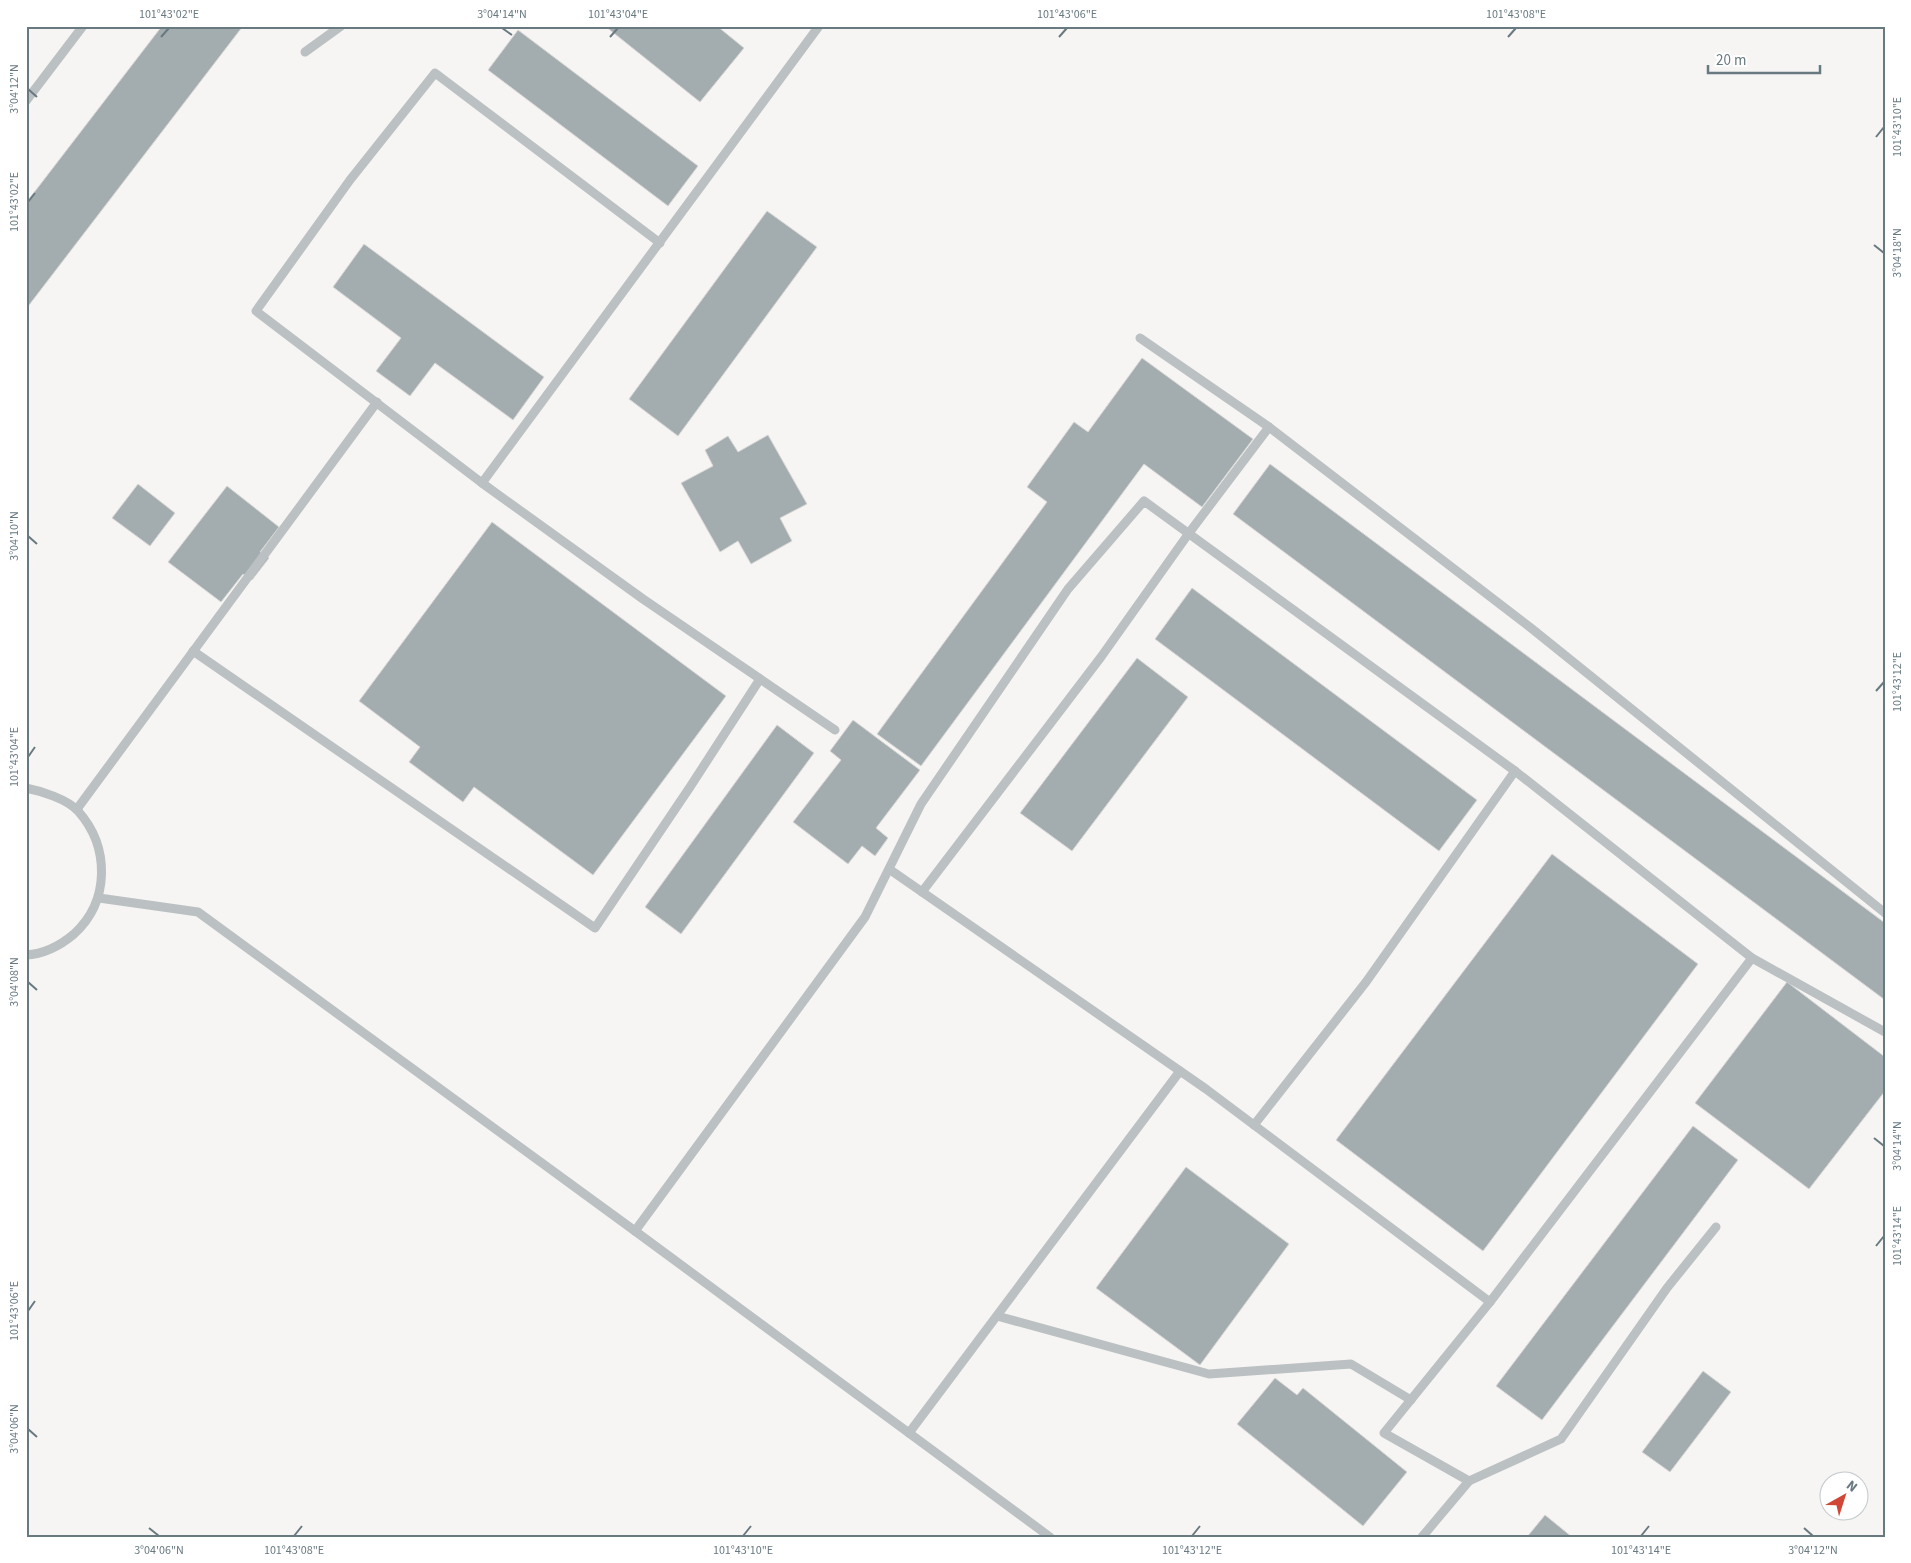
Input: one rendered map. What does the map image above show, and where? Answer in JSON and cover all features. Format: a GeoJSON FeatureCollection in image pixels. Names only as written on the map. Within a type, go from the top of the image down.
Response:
{"type":"FeatureCollection","features":[{"type":"Feature","properties":{"kind":"street"},"geometry":{"type":"LineString","coordinates":[[26,101],[83,26]]}},
{"type":"Feature","properties":{"kind":"street"},"geometry":{"type":"LineString","coordinates":[[305,52],[341,26]]}},
{"type":"Feature","properties":{"kind":"street"},"geometry":{"type":"LineString","coordinates":[[482,483],[820,26]]}},
{"type":"Feature","properties":{"kind":"street"},"geometry":{"type":"LineString","coordinates":[[660,243],[436,73],[350,180],[256,311],[482,483],[643,599],[835,730]]}},
{"type":"Feature","properties":{"kind":"street"},"geometry":{"type":"LineString","coordinates":[[1140,338],[1269,427],[1531,628],[1885,912]]}},
{"type":"Feature","properties":{"kind":"street"},"geometry":{"type":"LineString","coordinates":[[76,809],[377,402]]}},
{"type":"Feature","properties":{"kind":"street"},"geometry":{"type":"LineString","coordinates":[[922,892],[1100,657],[1189,533],[1269,427]]}},
{"type":"Feature","properties":{"kind":"street"},"geometry":{"type":"LineString","coordinates":[[635,1231],[865,917],[921,804],[1062,597],[1144,501],[1515,771],[1752,958],[1885,1032]]}},
{"type":"Feature","properties":{"kind":"street"},"geometry":{"type":"LineString","coordinates":[[193,651],[595,928],[760,679]]}},
{"type":"Feature","properties":{"kind":"street"},"geometry":{"type":"LineString","coordinates":[[1254,1125],[1366,982],[1515,771]]}},
{"type":"Feature","properties":{"kind":"street"},"geometry":{"type":"LineString","coordinates":[[26,788],[46,792],[76,809],[88,824],[98,848],[102,872],[98,898],[85,924],[63,944],[36,954],[26,955]]}},
{"type":"Feature","properties":{"kind":"street"},"geometry":{"type":"LineString","coordinates":[[889,869],[1180,1071],[1490,1302]]}},
{"type":"Feature","properties":{"kind":"street"},"geometry":{"type":"LineString","coordinates":[[98,898],[198,912],[1050,1537]]}},
{"type":"Feature","properties":{"kind":"street"},"geometry":{"type":"LineString","coordinates":[[1469,1481],[1384,1433],[1490,1302],[1752,958]]}},
{"type":"Feature","properties":{"kind":"street"},"geometry":{"type":"LineString","coordinates":[[909,1433],[1180,1071]]}},
{"type":"Feature","properties":{"kind":"street"},"geometry":{"type":"LineString","coordinates":[[1422,1537],[1469,1481],[1561,1439],[1667,1288],[1716,1227]]}},
{"type":"Feature","properties":{"kind":"street"},"geometry":{"type":"LineString","coordinates":[[997,1316],[1209,1374],[1351,1364],[1411,1400]]}},
{"type":"Feature","properties":{"kind":"building"},"geometry":{"type":"Polygon","coordinates":[[[162,26],[243,26],[26,309],[26,203],[162,26]]]}},
{"type":"Feature","properties":{"kind":"building"},"geometry":{"type":"Polygon","coordinates":[[[605,26],[717,26],[744,48],[700,102],[605,26]]]}},
{"type":"Feature","properties":{"kind":"building"},"geometry":{"type":"Polygon","coordinates":[[[518,30],[698,166],[668,206],[488,70],[518,30]]]}},
{"type":"Feature","properties":{"kind":"building"},"geometry":{"type":"Polygon","coordinates":[[[767,211],[817,247],[678,436],[629,399],[767,211]]]}},
{"type":"Feature","properties":{"kind":"building"},"geometry":{"type":"Polygon","coordinates":[[[364,244],[544,377],[513,420],[435,363],[410,396],[376,371],[401,338],[333,287],[364,244]]]}},
{"type":"Feature","properties":{"kind":"building"},"geometry":{"type":"Polygon","coordinates":[[[1142,358],[1253,439],[1202,507],[1144,464],[921,766],[877,734],[1047,502],[1027,487],[1074,422],[1088,432],[1142,358]]]}},
{"type":"Feature","properties":{"kind":"building"},"geometry":{"type":"Polygon","coordinates":[[[768,435],[807,504],[780,518],[792,541],[751,564],[738,541],[720,552],[681,483],[713,466],[705,450],[728,436],[738,452],[768,435]]]}},
{"type":"Feature","properties":{"kind":"building"},"geometry":{"type":"Polygon","coordinates":[[[1270,464],[1885,923],[1885,1000],[1233,514],[1270,464]]]}},
{"type":"Feature","properties":{"kind":"building"},"geometry":{"type":"Polygon","coordinates":[[[138,484],[175,513],[150,546],[112,518],[138,484]]]}},
{"type":"Feature","properties":{"kind":"building"},"geometry":{"type":"Polygon","coordinates":[[[227,486],[279,527],[260,552],[269,558],[252,580],[243,574],[221,602],[168,562],[227,486]]]}},
{"type":"Feature","properties":{"kind":"building"},"geometry":{"type":"Polygon","coordinates":[[[492,522],[726,696],[593,875],[474,787],[463,802],[409,762],[420,747],[359,701],[492,522]]]}},
{"type":"Feature","properties":{"kind":"building"},"geometry":{"type":"Polygon","coordinates":[[[1192,588],[1477,800],[1439,851],[1155,639],[1192,588]]]}},
{"type":"Feature","properties":{"kind":"building"},"geometry":{"type":"Polygon","coordinates":[[[1137,658],[1188,697],[1072,851],[1020,813],[1137,658]]]}},
{"type":"Feature","properties":{"kind":"building"},"geometry":{"type":"Polygon","coordinates":[[[853,720],[920,770],[876,828],[888,838],[875,856],[862,846],[848,864],[793,822],[841,760],[830,751],[853,720]]]}},
{"type":"Feature","properties":{"kind":"building"},"geometry":{"type":"Polygon","coordinates":[[[777,725],[814,753],[681,934],[645,907],[777,725]]]}},
{"type":"Feature","properties":{"kind":"building"},"geometry":{"type":"Polygon","coordinates":[[[1552,854],[1698,964],[1483,1251],[1336,1140],[1552,854]]]}},
{"type":"Feature","properties":{"kind":"building"},"geometry":{"type":"Polygon","coordinates":[[[1787,982],[1885,1057],[1885,1091],[1809,1189],[1695,1103],[1787,982]]]}},
{"type":"Feature","properties":{"kind":"building"},"geometry":{"type":"Polygon","coordinates":[[[1693,1126],[1738,1160],[1542,1420],[1496,1386],[1693,1126]]]}},
{"type":"Feature","properties":{"kind":"building"},"geometry":{"type":"Polygon","coordinates":[[[1186,1167],[1289,1244],[1200,1365],[1096,1288],[1186,1167]]]}},
{"type":"Feature","properties":{"kind":"building"},"geometry":{"type":"Polygon","coordinates":[[[1703,1371],[1731,1392],[1670,1472],[1642,1452],[1703,1371]]]}},
{"type":"Feature","properties":{"kind":"building"},"geometry":{"type":"Polygon","coordinates":[[[1275,1378],[1297,1395],[1303,1388],[1407,1472],[1363,1526],[1237,1424],[1275,1378]]]}},
{"type":"Feature","properties":{"kind":"building"},"geometry":{"type":"Polygon","coordinates":[[[1545,1515],[1572,1537],[1527,1537],[1545,1515]]]}}]}
